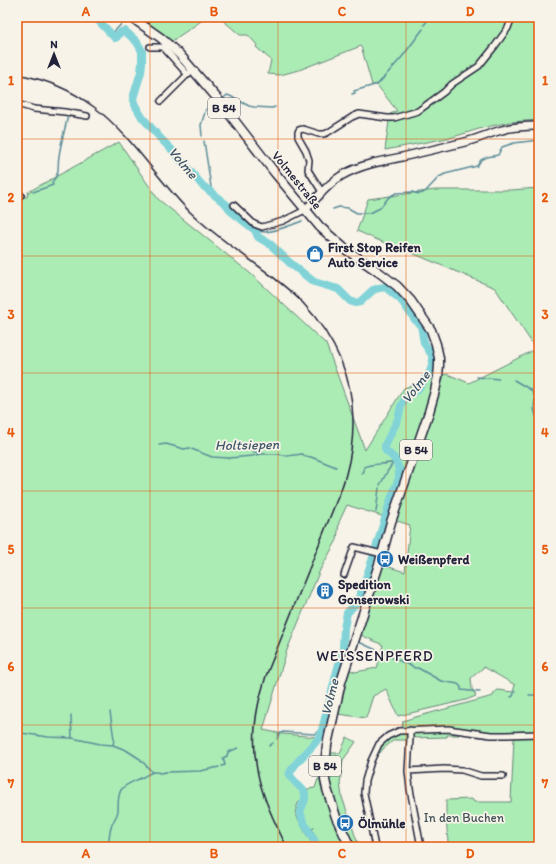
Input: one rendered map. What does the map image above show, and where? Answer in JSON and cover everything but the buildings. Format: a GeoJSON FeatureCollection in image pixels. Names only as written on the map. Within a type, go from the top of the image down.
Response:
{"type":"FeatureCollection","features":[{"type":"Feature","properties":{"kind":"main road","name":"Volmestraße"},"geometry":{"type":"LineString","coordinates":[[131,17],[170,45],[191,73],[217,98],[320,227],[345,249],[397,286],[411,301],[431,330],[439,358],[438,377],[429,412],[380,553]]}},
{"type":"Feature","properties":{"kind":"main road"},"geometry":{"type":"LineString","coordinates":[[305,210],[326,187],[340,176],[368,165],[382,160],[467,142],[515,127],[539,126]]}},
{"type":"Feature","properties":{"kind":"main road","name":"B 54"},"geometry":{"type":"LineString","coordinates":[[350,847],[332,806],[327,789],[325,780],[325,766],[327,745],[341,682],[380,553]]}},
{"type":"Feature","properties":{"kind":"street"},"geometry":{"type":"LineString","coordinates":[[322,192],[308,170],[309,160],[298,137],[298,132],[300,130],[303,129],[324,134],[328,133],[352,116],[359,114],[394,118],[418,112],[452,84],[478,66],[508,28],[512,17]]}},
{"type":"Feature","properties":{"kind":"street"},"geometry":{"type":"LineString","coordinates":[[150,47],[163,47],[191,73],[160,102]]}},
{"type":"Feature","properties":{"kind":"street"},"geometry":{"type":"LineString","coordinates":[[17,104],[34,109],[87,116]]}},
{"type":"Feature","properties":{"kind":"street"},"geometry":{"type":"LineString","coordinates":[[234,206],[254,224],[262,227],[283,221],[305,210]]}},
{"type":"Feature","properties":{"kind":"street"},"geometry":{"type":"LineString","coordinates":[[344,576],[354,547],[380,553]]}},
{"type":"Feature","properties":{"kind":"street"},"geometry":{"type":"LineString","coordinates":[[375,847],[364,793],[365,781],[379,744],[388,736],[399,731],[448,729],[505,736],[539,734]]}},
{"type":"Feature","properties":{"kind":"street"},"geometry":{"type":"LineString","coordinates":[[410,730],[408,771],[421,847]]}},
{"type":"Feature","properties":{"kind":"street"},"geometry":{"type":"LineString","coordinates":[[408,771],[444,769],[462,770],[481,776],[503,776]]}},
{"type":"Feature","properties":{"kind":"green space"},"geometry":{"type":"Polygon","coordinates":[[[135,17],[207,17],[172,41],[135,17]]]}},
{"type":"Feature","properties":{"kind":"green space"},"geometry":{"type":"Polygon","coordinates":[[[219,17],[539,17],[539,120],[510,122],[482,128],[453,137],[385,150],[390,114],[397,111],[377,85],[372,85],[361,46],[299,70],[280,75],[268,74],[271,60],[256,47],[257,45],[248,35],[240,35],[219,17]]]}},
{"type":"Feature","properties":{"kind":"green space"},"geometry":{"type":"Polygon","coordinates":[[[119,142],[158,199],[251,274],[326,344],[365,450],[404,388],[447,374],[469,383],[536,349],[495,288],[357,231],[368,199],[435,190],[511,190],[539,188],[539,731],[492,732],[447,726],[402,728],[403,721],[493,696],[498,690],[513,692],[515,685],[484,667],[471,678],[472,689],[476,696],[466,700],[398,716],[386,689],[373,696],[366,718],[338,714],[348,669],[355,672],[377,668],[383,645],[361,635],[383,565],[405,572],[410,525],[347,505],[339,522],[337,540],[320,570],[287,650],[263,730],[283,734],[317,737],[311,752],[297,764],[290,779],[300,790],[315,788],[318,779],[322,778],[328,805],[347,847],[321,847],[312,829],[315,827],[307,832],[301,820],[304,799],[298,803],[295,813],[314,847],[17,847],[17,194],[21,197],[27,197],[28,192],[119,142]]]}},
{"type":"Feature","properties":{"kind":"green space"},"geometry":{"type":"Polygon","coordinates":[[[452,729],[459,735],[447,735],[447,737],[410,738],[410,732],[452,729]]]}},
{"type":"Feature","properties":{"kind":"green space"},"geometry":{"type":"Polygon","coordinates":[[[400,733],[406,735],[408,740],[394,740],[380,753],[378,753],[387,741],[400,733]]]}},
{"type":"Feature","properties":{"kind":"green space","name":"In den Buchen"},"geometry":{"type":"Polygon","coordinates":[[[539,736],[539,847],[453,847],[448,842],[446,800],[472,799],[474,802],[511,802],[514,738],[539,736]]]}},
{"type":"Feature","properties":{"kind":"green space"},"geometry":{"type":"Polygon","coordinates":[[[347,737],[356,742],[343,760],[340,783],[342,797],[359,847],[353,847],[333,800],[329,783],[329,753],[340,753],[347,737]]]}},
{"type":"Feature","properties":{"kind":"waterway","name":"Volme"},"geometry":{"type":"LineString","coordinates":[[95,17],[115,38],[120,32],[125,31],[137,42],[142,51],[142,63],[133,100],[135,105],[142,117],[202,185],[255,230],[258,237],[270,244],[290,263],[314,282],[338,289],[350,301],[355,303],[360,302],[373,290],[385,287],[401,300],[416,321],[421,325],[424,343],[432,355],[433,363],[429,374],[417,390],[405,399],[401,406],[398,419],[385,445],[386,451],[394,458],[399,469],[399,478],[360,595],[356,603],[347,613],[344,628],[343,648],[321,734],[318,740],[295,764],[289,775],[305,793],[305,799],[300,812],[303,821],[318,847]]}},
{"type":"Feature","properties":{"kind":"waterway"},"geometry":{"type":"LineString","coordinates":[[430,19],[434,17]]}},
{"type":"Feature","properties":{"kind":"waterway"},"geometry":{"type":"LineString","coordinates":[[111,35],[125,20]]}},
{"type":"Feature","properties":{"kind":"waterway"},"geometry":{"type":"LineString","coordinates":[[424,25],[427,21]]}},
{"type":"Feature","properties":{"kind":"waterway"},"geometry":{"type":"LineString","coordinates":[[352,94],[355,93],[354,91],[378,84],[402,57],[423,29]]}},
{"type":"Feature","properties":{"kind":"waterway"},"geometry":{"type":"LineString","coordinates":[[223,99],[227,95],[249,106],[275,107]]}},
{"type":"Feature","properties":{"kind":"waterway"},"geometry":{"type":"LineString","coordinates":[[202,136],[201,125],[206,109]]}},
{"type":"Feature","properties":{"kind":"waterway"},"geometry":{"type":"LineString","coordinates":[[33,192],[53,185],[52,182],[57,176],[58,172],[58,160],[68,116]]}},
{"type":"Feature","properties":{"kind":"waterway"},"geometry":{"type":"LineString","coordinates":[[333,209],[339,207],[348,208],[357,213],[370,213],[380,208],[389,197],[396,193],[423,193],[439,177],[445,174],[477,166],[481,160],[498,155],[502,147],[514,143],[539,140]]}},
{"type":"Feature","properties":{"kind":"waterway"},"geometry":{"type":"LineString","coordinates":[[204,141],[211,187],[209,191]]}},
{"type":"Feature","properties":{"kind":"waterway"},"geometry":{"type":"LineString","coordinates":[[255,230],[265,232],[284,228],[302,221]]}},
{"type":"Feature","properties":{"kind":"waterway"},"geometry":{"type":"LineString","coordinates":[[477,377],[499,379]]}},
{"type":"Feature","properties":{"kind":"waterway"},"geometry":{"type":"LineString","coordinates":[[514,380],[531,390],[539,405]]}},
{"type":"Feature","properties":{"kind":"waterway"},"geometry":{"type":"LineString","coordinates":[[535,398],[534,409],[536,416]]}},
{"type":"Feature","properties":{"kind":"waterway","name":"Holtsiepen"},"geometry":{"type":"LineString","coordinates":[[159,445],[166,444],[184,449],[189,448],[212,457],[229,458],[261,454],[278,454],[287,456],[302,454],[336,467]]}},
{"type":"Feature","properties":{"kind":"waterway","name":"Holtsiepen"},"geometry":{"type":"LineString","coordinates":[[252,451],[261,454]]}},
{"type":"Feature","properties":{"kind":"waterway","name":"Holtsiepen"},"geometry":{"type":"LineString","coordinates":[[362,474],[364,467],[396,461]]}},
{"type":"Feature","properties":{"kind":"waterway"},"geometry":{"type":"LineString","coordinates":[[380,485],[393,463]]}},
{"type":"Feature","properties":{"kind":"waterway"},"geometry":{"type":"LineString","coordinates":[[376,512],[379,488]]}},
{"type":"Feature","properties":{"kind":"waterway"},"geometry":{"type":"LineString","coordinates":[[357,643],[361,643],[415,668],[418,668],[441,681],[458,684],[461,687],[461,690],[480,692]]}},
{"type":"Feature","properties":{"kind":"waterway"},"geometry":{"type":"LineString","coordinates":[[511,697],[515,691]]}},
{"type":"Feature","properties":{"kind":"waterway"},"geometry":{"type":"LineString","coordinates":[[529,695],[539,695]]}},
{"type":"Feature","properties":{"kind":"waterway"},"geometry":{"type":"LineString","coordinates":[[110,712],[114,739],[113,745],[126,750],[140,759],[152,772]]}},
{"type":"Feature","properties":{"kind":"waterway"},"geometry":{"type":"LineString","coordinates":[[71,715],[72,738]]}},
{"type":"Feature","properties":{"kind":"waterway"},"geometry":{"type":"LineString","coordinates":[[277,739],[279,734],[283,732],[314,734],[322,727]]}},
{"type":"Feature","properties":{"kind":"waterway"},"geometry":{"type":"LineString","coordinates":[[17,734],[21,733],[48,737],[72,738],[100,744],[113,745]]}},
{"type":"Feature","properties":{"kind":"waterway"},"geometry":{"type":"LineString","coordinates":[[269,746],[273,743]]}},
{"type":"Feature","properties":{"kind":"waterway"},"geometry":{"type":"LineString","coordinates":[[222,766],[225,765],[223,758],[227,756],[228,752],[238,748]]}},
{"type":"Feature","properties":{"kind":"waterway"},"geometry":{"type":"LineString","coordinates":[[108,847],[110,833],[118,811],[119,794],[126,786],[153,772],[200,771],[219,767]]}},
{"type":"Feature","properties":{"kind":"railway"},"geometry":{"type":"LineString","coordinates":[[17,74],[48,82],[67,90],[94,107],[107,118],[132,144],[166,186],[190,212],[218,236],[276,279],[303,303],[320,323],[337,353],[346,374],[350,388],[353,417],[352,446],[346,474],[266,676],[259,702],[255,726],[254,744],[259,779],[270,812],[287,847]]}},
{"type":"Feature","properties":{"kind":"place","name":"First Stop Reifen Auto Service"},"geometry":{"type":"Point","coordinates":[315,254]}},
{"type":"Feature","properties":{"kind":"place","name":"Weißenpferd"},"geometry":{"type":"Point","coordinates":[385,559]}},
{"type":"Feature","properties":{"kind":"place","name":"Spedition Gonserowski"},"geometry":{"type":"Point","coordinates":[325,591]}},
{"type":"Feature","properties":{"kind":"place","name":"Ölmühle"},"geometry":{"type":"Point","coordinates":[345,823]}},
{"type":"Feature","properties":{"kind":"district","name":"WEISSENPFERD"},"geometry":{"type":"Point","coordinates":[375,656]}}]}
